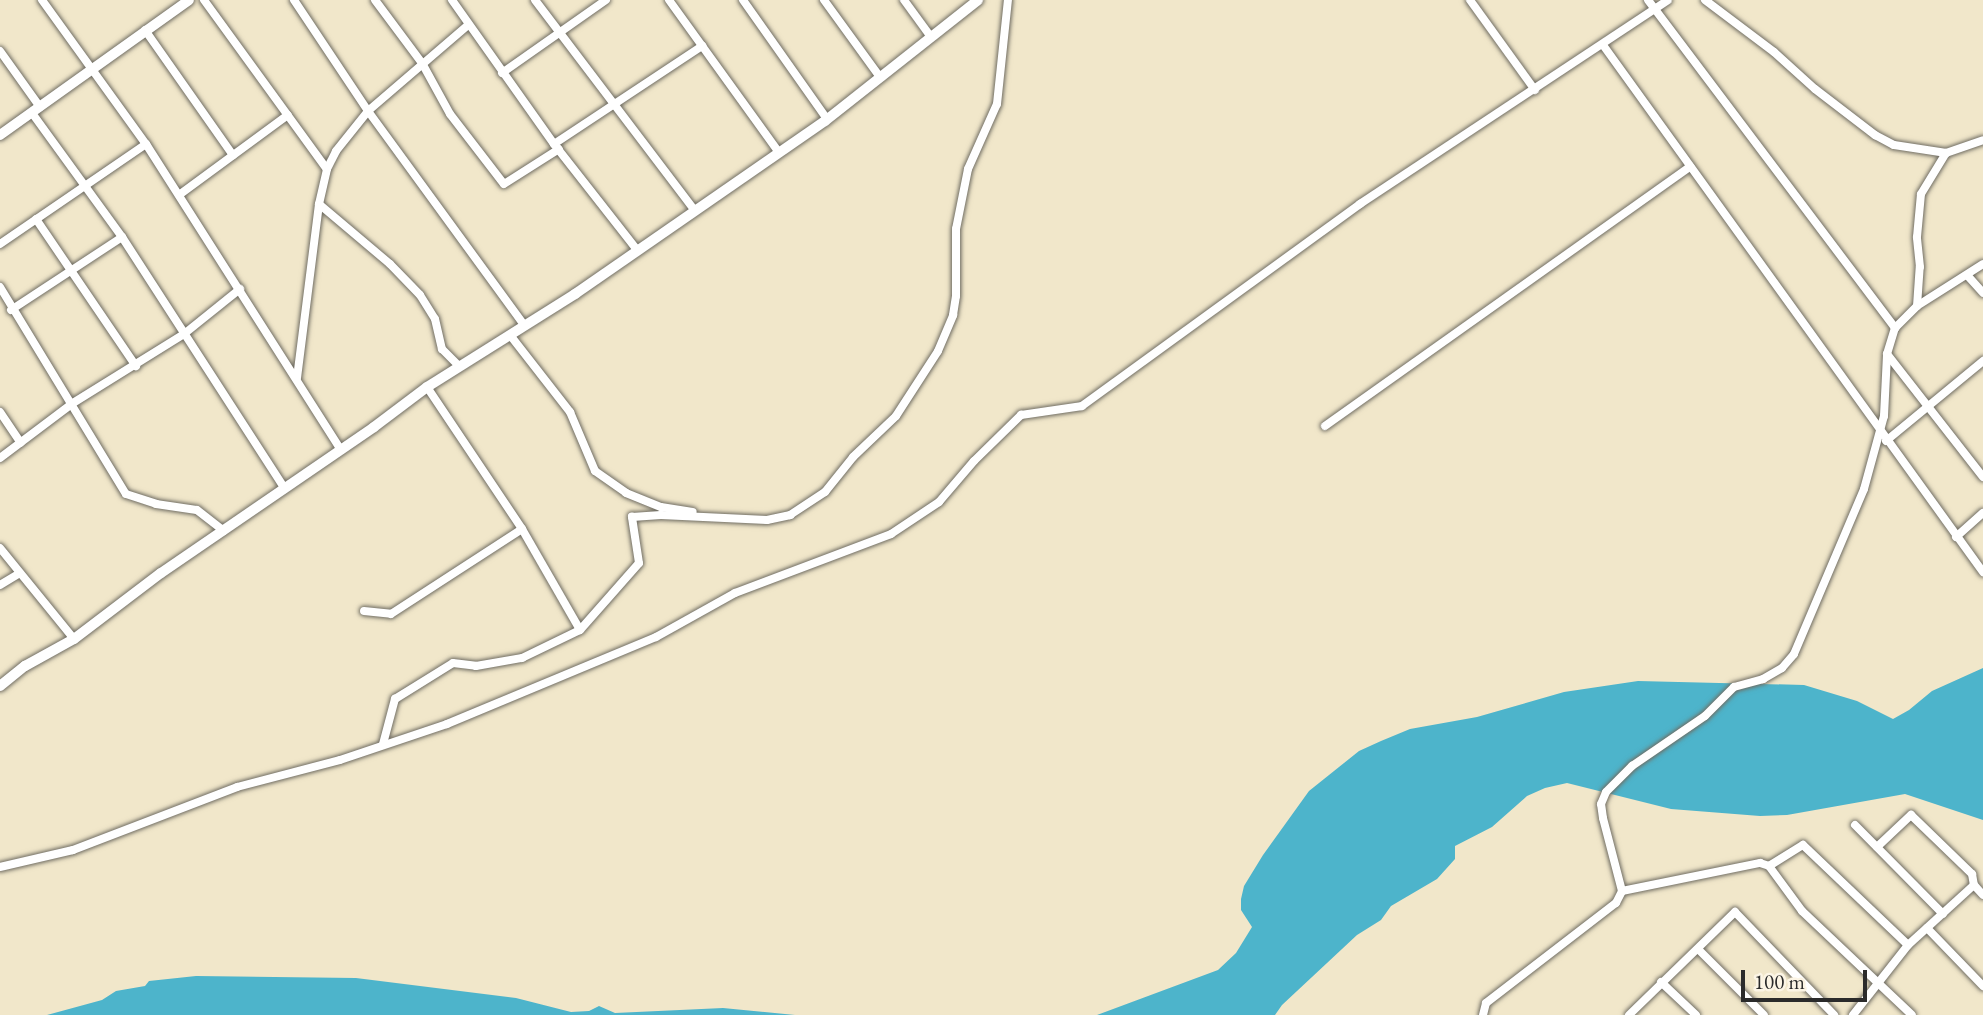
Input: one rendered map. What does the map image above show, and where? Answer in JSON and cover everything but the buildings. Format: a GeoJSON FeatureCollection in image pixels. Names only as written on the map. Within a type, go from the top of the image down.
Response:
{"type":"FeatureCollection","features":[{"type":"Feature","properties":{"kind":"street"},"geometry":{"type":"LineString","coordinates":[[42,0],[146,144],[341,450]]}},
{"type":"Feature","properties":{"kind":"street"},"geometry":{"type":"LineString","coordinates":[[0,135],[189,0]]}},
{"type":"Feature","properties":{"kind":"street"},"geometry":{"type":"LineString","coordinates":[[204,0],[327,169]]}},
{"type":"Feature","properties":{"kind":"street"},"geometry":{"type":"LineString","coordinates":[[294,0],[368,111],[525,326]]}},
{"type":"Feature","properties":{"kind":"street"},"geometry":{"type":"LineString","coordinates":[[375,0],[422,63],[450,114],[504,184],[702,46]]}},
{"type":"Feature","properties":{"kind":"street"},"geometry":{"type":"LineString","coordinates":[[452,0],[556,146],[636,250]]}},
{"type":"Feature","properties":{"kind":"street"},"geometry":{"type":"LineString","coordinates":[[536,0],[695,211]]}},
{"type":"Feature","properties":{"kind":"street"},"geometry":{"type":"LineString","coordinates":[[502,72],[606,0]]}},
{"type":"Feature","properties":{"kind":"street"},"geometry":{"type":"LineString","coordinates":[[669,0],[778,151]]}},
{"type":"Feature","properties":{"kind":"street"},"geometry":{"type":"LineString","coordinates":[[743,0],[827,119]]}},
{"type":"Feature","properties":{"kind":"street"},"geometry":{"type":"LineString","coordinates":[[824,0],[880,77]]}},
{"type":"Feature","properties":{"kind":"street"},"geometry":{"type":"LineString","coordinates":[[904,0],[931,37]]}},
{"type":"Feature","properties":{"kind":"street"},"geometry":{"type":"LineString","coordinates":[[0,686],[25,666],[74,639],[161,573],[341,450],[427,387],[525,326],[827,119],[978,0]]}},
{"type":"Feature","properties":{"kind":"street"},"geometry":{"type":"LineString","coordinates":[[383,744],[396,699],[453,663],[476,666],[522,658],[580,630],[639,563],[632,517],[662,514],[767,520],[790,515],[811,503],[896,416],[938,351],[953,315],[956,296],[956,229],[968,169],[998,104],[1008,0]]}},
{"type":"Feature","properties":{"kind":"street"},"geometry":{"type":"LineString","coordinates":[[1470,0],[1535,90]]}},
{"type":"Feature","properties":{"kind":"street"},"geometry":{"type":"LineString","coordinates":[[1648,0],[1895,328]]}},
{"type":"Feature","properties":{"kind":"street"},"geometry":{"type":"LineString","coordinates":[[0,867],[73,850],[237,787],[340,760],[447,724],[656,637],[735,593],[891,534],[939,502],[974,461],[1021,415],[1082,407],[1360,204],[1668,0]]}},
{"type":"Feature","properties":{"kind":"street"},"geometry":{"type":"LineString","coordinates":[[1705,0],[1774,52],[1815,89],[1875,135],[1894,145],[1946,153],[1983,140]]}},
{"type":"Feature","properties":{"kind":"street"},"geometry":{"type":"LineString","coordinates":[[297,378],[319,204],[327,169],[336,150],[368,111],[468,25]]}},
{"type":"Feature","properties":{"kind":"street"},"geometry":{"type":"LineString","coordinates":[[145,30],[233,155]]}},
{"type":"Feature","properties":{"kind":"street"},"geometry":{"type":"LineString","coordinates":[[1603,45],[1983,572]]}},
{"type":"Feature","properties":{"kind":"street"},"geometry":{"type":"LineString","coordinates":[[0,51],[284,487]]}},
{"type":"Feature","properties":{"kind":"street"},"geometry":{"type":"LineString","coordinates":[[179,195],[288,115]]}},
{"type":"Feature","properties":{"kind":"street"},"geometry":{"type":"LineString","coordinates":[[0,244],[146,144]]}},
{"type":"Feature","properties":{"kind":"street"},"geometry":{"type":"LineString","coordinates":[[1917,306],[1920,267],[1917,237],[1921,194],[1946,153]]}},
{"type":"Feature","properties":{"kind":"street"},"geometry":{"type":"LineString","coordinates":[[1325,426],[1690,167]]}},
{"type":"Feature","properties":{"kind":"street"},"geometry":{"type":"LineString","coordinates":[[319,204],[390,264],[420,295],[435,319],[442,349],[459,366]]}},
{"type":"Feature","properties":{"kind":"street"},"geometry":{"type":"LineString","coordinates":[[36,219],[136,366]]}},
{"type":"Feature","properties":{"kind":"street"},"geometry":{"type":"LineString","coordinates":[[12,310],[122,237]]}},
{"type":"Feature","properties":{"kind":"street"},"geometry":{"type":"LineString","coordinates":[[1483,1015],[1486,1003],[1616,903],[1622,891],[1603,818],[1601,804],[1606,792],[1632,766],[1705,716],[1734,687],[1763,678],[1782,668],[1794,654],[1864,489],[1884,416],[1887,354],[1895,328],[1917,306],[1983,264]]}},
{"type":"Feature","properties":{"kind":"street"},"geometry":{"type":"LineString","coordinates":[[1967,275],[1983,293]]}},
{"type":"Feature","properties":{"kind":"street"},"geometry":{"type":"LineString","coordinates":[[0,287],[126,494],[156,503],[197,510],[224,531]]}},
{"type":"Feature","properties":{"kind":"street"},"geometry":{"type":"LineString","coordinates":[[0,458],[73,403],[184,334],[240,289]]}},
{"type":"Feature","properties":{"kind":"street"},"geometry":{"type":"LineString","coordinates":[[510,335],[570,412],[595,471],[626,493],[661,507],[721,517]]}},
{"type":"Feature","properties":{"kind":"street"},"geometry":{"type":"LineString","coordinates":[[1887,354],[1983,477]]}},
{"type":"Feature","properties":{"kind":"street"},"geometry":{"type":"LineString","coordinates":[[1886,441],[1983,361]]}},
{"type":"Feature","properties":{"kind":"street"},"geometry":{"type":"LineString","coordinates":[[427,387],[522,529],[580,630]]}},
{"type":"Feature","properties":{"kind":"street"},"geometry":{"type":"LineString","coordinates":[[0,412],[21,443]]}},
{"type":"Feature","properties":{"kind":"street"},"geometry":{"type":"LineString","coordinates":[[1956,537],[1983,513]]}},
{"type":"Feature","properties":{"kind":"street"},"geometry":{"type":"LineString","coordinates":[[364,611],[391,614],[522,529]]}},
{"type":"Feature","properties":{"kind":"street"},"geometry":{"type":"LineString","coordinates":[[0,548],[74,639]]}},
{"type":"Feature","properties":{"kind":"street"},"geometry":{"type":"LineString","coordinates":[[0,585],[20,573]]}},
{"type":"Feature","properties":{"kind":"street"},"geometry":{"type":"LineString","coordinates":[[1877,847],[1912,815],[1972,874],[1974,885],[1983,895]]}},
{"type":"Feature","properties":{"kind":"street"},"geometry":{"type":"LineString","coordinates":[[1855,825],[1943,914]]}},
{"type":"Feature","properties":{"kind":"street"},"geometry":{"type":"LineString","coordinates":[[1769,866],[1803,845],[1908,945]]}},
{"type":"Feature","properties":{"kind":"street"},"geometry":{"type":"LineString","coordinates":[[1622,891],[1760,863],[1769,866],[1802,911],[1912,1015]]}},
{"type":"Feature","properties":{"kind":"street"},"geometry":{"type":"LineString","coordinates":[[1853,1015],[1908,945],[1974,885]]}},
{"type":"Feature","properties":{"kind":"street"},"geometry":{"type":"LineString","coordinates":[[1629,1015],[1735,912],[1834,1015]]}},
{"type":"Feature","properties":{"kind":"street"},"geometry":{"type":"LineString","coordinates":[[1927,928],[1983,986]]}},
{"type":"Feature","properties":{"kind":"street"},"geometry":{"type":"LineString","coordinates":[[1698,948],[1764,1015]]}},
{"type":"Feature","properties":{"kind":"street"},"geometry":{"type":"LineString","coordinates":[[1661,982],[1696,1015]]}},
{"type":"Feature","properties":{"kind":"water"},"geometry":{"type":"Polygon","coordinates":[[[1983,668],[1983,820],[1905,794],[1787,815],[1760,816],[1671,809],[1567,783],[1527,796],[1492,827],[1455,846],[1455,859],[1437,879],[1391,906],[1381,920],[1357,935],[1282,1005],[1275,1015],[1097,1015],[1218,970],[1236,953],[1252,927],[1241,910],[1244,886],[1309,791],[1359,751],[1410,729],[1477,717],[1564,692],[1638,681],[1804,685],[1857,701],[1893,719],[1932,691],[1983,668]]]}},
{"type":"Feature","properties":{"kind":"water"},"geometry":{"type":"Polygon","coordinates":[[[196,976],[356,978],[516,998],[571,1012],[589,1011],[599,1006],[615,1013],[723,1008],[795,1015],[47,1015],[102,1000],[116,991],[145,986],[149,981],[196,976]]]}}]}
